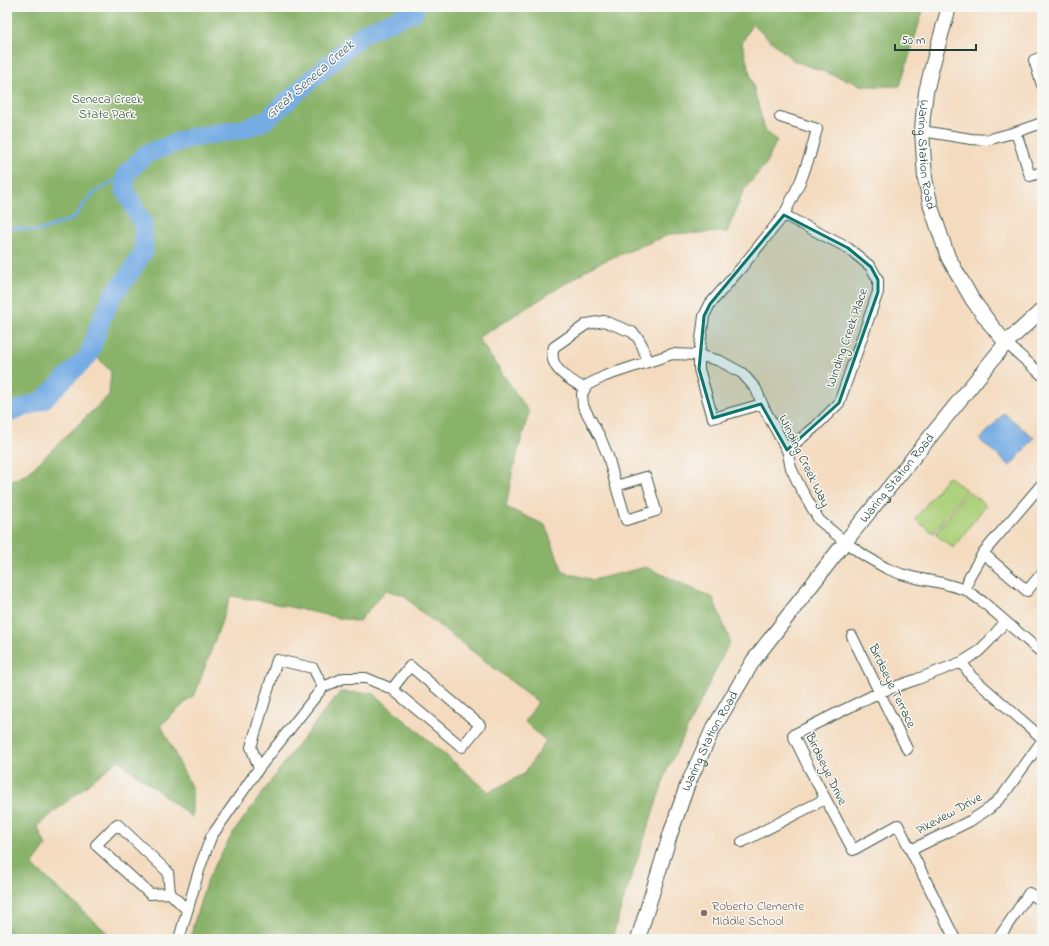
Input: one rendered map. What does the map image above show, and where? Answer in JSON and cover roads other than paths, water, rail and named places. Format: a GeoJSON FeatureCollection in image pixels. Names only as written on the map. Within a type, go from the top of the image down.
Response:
{"type":"FeatureCollection","features":[{"type":"Feature","properties":{"kind":"street","name":"Waring Station Road"},"geometry":{"type":"LineString","coordinates":[[638,939],[671,832],[685,793],[712,731],[753,661],[845,542],[1006,343],[991,326],[972,299],[948,257],[931,207],[925,178],[922,131],[926,92],[948,13]]}},
{"type":"Feature","properties":{"kind":"street"},"geometry":{"type":"LineString","coordinates":[[1042,57],[1034,60],[1042,85]]}},
{"type":"Feature","properties":{"kind":"street"},"geometry":{"type":"LineString","coordinates":[[762,404],[713,418],[698,369],[704,316],[710,304],[784,215],[803,174],[810,154],[817,129],[780,117]]}},
{"type":"Feature","properties":{"kind":"street"},"geometry":{"type":"LineString","coordinates":[[922,131],[987,140],[1042,123]]}},
{"type":"Feature","properties":{"kind":"street"},"geometry":{"type":"LineString","coordinates":[[1016,132],[1030,176],[1042,172]]}},
{"type":"Feature","properties":{"kind":"street","name":"Winding Creek Place"},"geometry":{"type":"LineString","coordinates":[[784,215],[848,248],[871,267],[878,280],[878,292],[839,403],[815,427],[787,450]]}},
{"type":"Feature","properties":{"kind":"street"},"geometry":{"type":"LineString","coordinates":[[1042,310],[1006,343],[1042,375]]}},
{"type":"Feature","properties":{"kind":"street"},"geometry":{"type":"LineString","coordinates":[[616,486],[646,477],[656,511],[626,520],[616,486],[608,456],[600,437],[583,406],[582,394],[585,389],[567,378],[559,371],[553,361],[552,353],[554,347],[587,324],[604,321],[632,332],[640,341],[648,362]]}},
{"type":"Feature","properties":{"kind":"street","name":"Winding Creek Way"},"geometry":{"type":"LineString","coordinates":[[585,389],[587,385],[605,376],[672,354],[699,355],[720,361],[742,373],[756,389],[775,430],[787,450],[791,468],[800,487],[819,520],[845,542],[865,556],[894,571],[966,590],[983,602],[1042,653]]}},
{"type":"Feature","properties":{"kind":"street"},"geometry":{"type":"LineString","coordinates":[[966,590],[969,578],[983,553],[1042,484]]}},
{"type":"Feature","properties":{"kind":"street"},"geometry":{"type":"LineString","coordinates":[[983,553],[1027,591],[1042,573]]}},
{"type":"Feature","properties":{"kind":"street","name":"Birdseye Drive"},"geometry":{"type":"LineString","coordinates":[[955,939],[898,826],[853,850],[809,768],[794,735],[880,692],[962,662],[978,652],[1005,622]]}},
{"type":"Feature","properties":{"kind":"street","name":"Birdseye Terrace"},"geometry":{"type":"LineString","coordinates":[[852,636],[908,749]]}},
{"type":"Feature","properties":{"kind":"street"},"geometry":{"type":"LineString","coordinates":[[259,768],[251,747],[277,660],[313,668],[323,687]]}},
{"type":"Feature","properties":{"kind":"street"},"geometry":{"type":"LineString","coordinates":[[962,662],[971,676],[1042,738]]}},
{"type":"Feature","properties":{"kind":"street"},"geometry":{"type":"LineString","coordinates":[[179,939],[200,867],[211,838],[259,768],[323,687],[344,678],[366,678],[392,689],[462,747],[480,725],[410,666],[392,689]]}},
{"type":"Feature","properties":{"kind":"street","name":"Pikeview Drive"},"geometry":{"type":"LineString","coordinates":[[911,850],[970,821],[990,808],[1004,794],[1042,741]]}},
{"type":"Feature","properties":{"kind":"street"},"geometry":{"type":"LineString","coordinates":[[742,842],[825,799]]}},
{"type":"Feature","properties":{"kind":"street"},"geometry":{"type":"LineString","coordinates":[[170,893],[150,894],[96,845],[117,824],[168,872],[170,893],[187,910]]}},
{"type":"Feature","properties":{"kind":"street"},"geometry":{"type":"LineString","coordinates":[[998,939],[1029,893],[1042,901]]}},
{"type":"Feature","properties":{"kind":"water"},"geometry":{"type":"Polygon","coordinates":[[[1004,413],[1034,438],[1010,466],[980,440],[1004,413]]]}},
{"type":"Feature","properties":{"kind":"waterway","name":"Great Seneca Creek"},"geometry":{"type":"LineString","coordinates":[[7,414],[43,400],[89,355],[101,320],[113,295],[128,276],[144,251],[143,224],[125,190],[126,174],[146,154],[189,138],[244,129],[266,120],[364,33],[414,12],[416,7]]}},
{"type":"Feature","properties":{"kind":"waterway"},"geometry":{"type":"LineString","coordinates":[[7,227],[38,231],[72,219],[94,193],[126,174]]}},
{"type":"Feature","properties":{"kind":"place","name":"Roberto Clemente Middle School"},"geometry":{"type":"Point","coordinates":[704,913]}},
{"type":"Feature","properties":{"kind":"park label","name":"Seneca Creek State Park"},"geometry":{"type":"Point","coordinates":[107,106]}}]}
